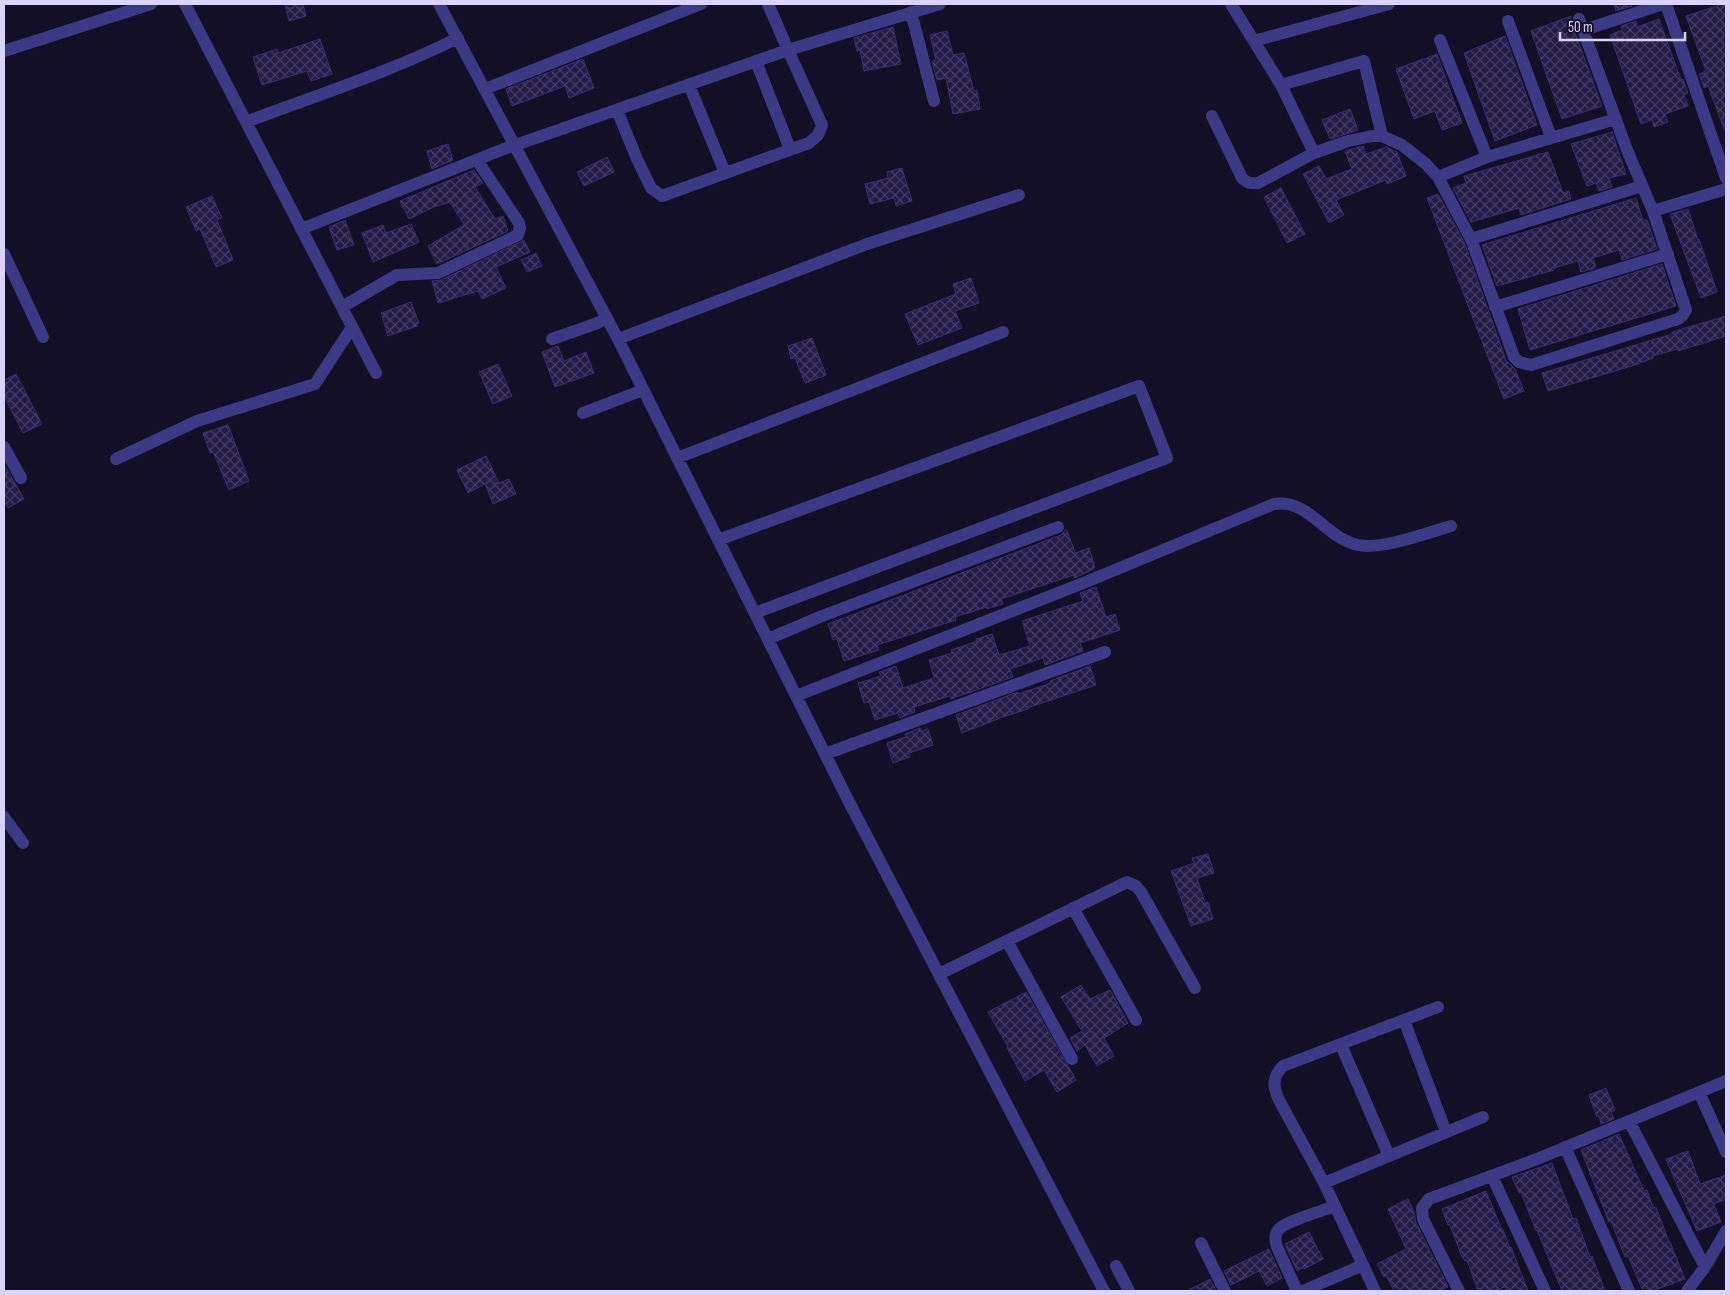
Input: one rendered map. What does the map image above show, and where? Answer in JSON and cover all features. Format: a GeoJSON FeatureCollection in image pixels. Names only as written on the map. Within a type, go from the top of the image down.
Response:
{"type":"FeatureCollection","features":[{"type":"Feature","properties":{"kind":"street"},"geometry":{"type":"LineString","coordinates":[[4,51],[150,4]]}},
{"type":"Feature","properties":{"kind":"street"},"geometry":{"type":"LineString","coordinates":[[185,4],[376,373]]}},
{"type":"Feature","properties":{"kind":"street"},"geometry":{"type":"LineString","coordinates":[[439,4],[454,40],[485,89],[510,147],[601,321],[618,339],[638,392],[677,458],[825,754],[1104,1291]]}},
{"type":"Feature","properties":{"kind":"street"},"geometry":{"type":"LineString","coordinates":[[485,89],[701,4]]}},
{"type":"Feature","properties":{"kind":"street"},"geometry":{"type":"LineString","coordinates":[[617,110],[651,188],[662,196],[808,143],[818,135],[822,125],[768,4]]}},
{"type":"Feature","properties":{"kind":"street"},"geometry":{"type":"LineString","coordinates":[[301,229],[510,147],[788,50],[940,4]]}},
{"type":"Feature","properties":{"kind":"street"},"geometry":{"type":"LineString","coordinates":[[1231,4],[1281,85],[1314,153]]}},
{"type":"Feature","properties":{"kind":"street"},"geometry":{"type":"LineString","coordinates":[[1254,41],[1389,4]]}},
{"type":"Feature","properties":{"kind":"street"},"geometry":{"type":"LineString","coordinates":[[1212,116],[1242,178],[1251,184],[1258,183],[1314,153],[1348,141],[1382,136],[1402,144],[1438,177],[1471,239],[1514,356],[1524,364],[1532,365],[1678,318],[1683,316],[1686,310],[1653,211],[1581,24],[1665,4],[1726,178]]}},
{"type":"Feature","properties":{"kind":"street"},"geometry":{"type":"LineString","coordinates":[[911,12],[934,101]]}},
{"type":"Feature","properties":{"kind":"street"},"geometry":{"type":"LineString","coordinates":[[1508,20],[1551,137]]}},
{"type":"Feature","properties":{"kind":"street"},"geometry":{"type":"LineString","coordinates":[[246,122],[430,52],[454,40]]}},
{"type":"Feature","properties":{"kind":"street"},"geometry":{"type":"LineString","coordinates":[[1440,40],[1487,156]]}},
{"type":"Feature","properties":{"kind":"street"},"geometry":{"type":"LineString","coordinates":[[756,61],[790,150]]}},
{"type":"Feature","properties":{"kind":"street"},"geometry":{"type":"LineString","coordinates":[[1281,85],[1364,62],[1382,136]]}},
{"type":"Feature","properties":{"kind":"street"},"geometry":{"type":"LineString","coordinates":[[689,85],[725,173]]}},
{"type":"Feature","properties":{"kind":"street"},"geometry":{"type":"LineString","coordinates":[[1438,177],[1487,156],[1616,119]]}},
{"type":"Feature","properties":{"kind":"street"},"geometry":{"type":"LineString","coordinates":[[342,307],[397,275],[438,273],[518,235],[519,223],[482,158]]}},
{"type":"Feature","properties":{"kind":"street"},"geometry":{"type":"LineString","coordinates":[[1471,239],[1642,186]]}},
{"type":"Feature","properties":{"kind":"street"},"geometry":{"type":"LineString","coordinates":[[1653,211],[1726,189]]}},
{"type":"Feature","properties":{"kind":"street"},"geometry":{"type":"LineString","coordinates":[[618,339],[867,244],[1019,195]]}},
{"type":"Feature","properties":{"kind":"street"},"geometry":{"type":"LineString","coordinates":[[4,254],[43,338]]}},
{"type":"Feature","properties":{"kind":"street"},"geometry":{"type":"LineString","coordinates":[[1495,307],[1668,254]]}},
{"type":"Feature","properties":{"kind":"street"},"geometry":{"type":"LineString","coordinates":[[558,338],[601,321]]}},
{"type":"Feature","properties":{"kind":"street"},"geometry":{"type":"LineString","coordinates":[[116,459],[197,421],[315,384],[352,327]]}},
{"type":"Feature","properties":{"kind":"street"},"geometry":{"type":"LineString","coordinates":[[677,458],[1003,332]]}},
{"type":"Feature","properties":{"kind":"street"},"geometry":{"type":"LineString","coordinates":[[718,540],[1139,386],[1167,458],[755,613]]}},
{"type":"Feature","properties":{"kind":"street"},"geometry":{"type":"LineString","coordinates":[[583,413],[638,392]]}},
{"type":"Feature","properties":{"kind":"street"},"geometry":{"type":"LineString","coordinates":[[4,447],[21,478]]}},
{"type":"Feature","properties":{"kind":"street"},"geometry":{"type":"LineString","coordinates":[[796,696],[1086,582],[1274,504],[1294,505],[1346,541],[1367,546],[1402,540],[1451,526]]}},
{"type":"Feature","properties":{"kind":"street"},"geometry":{"type":"LineString","coordinates":[[768,638],[1058,526]]}},
{"type":"Feature","properties":{"kind":"street"},"geometry":{"type":"LineString","coordinates":[[825,754],[1105,652]]}},
{"type":"Feature","properties":{"kind":"street"},"geometry":{"type":"LineString","coordinates":[[4,818],[23,843]]}},
{"type":"Feature","properties":{"kind":"street"},"geometry":{"type":"LineString","coordinates":[[939,974],[1127,882],[1131,883],[1141,892],[1195,988]]}},
{"type":"Feature","properties":{"kind":"street"},"geometry":{"type":"LineString","coordinates":[[1074,908],[1136,1020]]}},
{"type":"Feature","properties":{"kind":"street"},"geometry":{"type":"LineString","coordinates":[[1007,941],[1072,1059]]}},
{"type":"Feature","properties":{"kind":"street"},"geometry":{"type":"LineString","coordinates":[[1375,1291],[1324,1183],[1279,1100],[1274,1089],[1274,1080],[1283,1066],[1438,1007]]}},
{"type":"Feature","properties":{"kind":"street"},"geometry":{"type":"LineString","coordinates":[[1404,1020],[1446,1132]]}},
{"type":"Feature","properties":{"kind":"street"},"geometry":{"type":"LineString","coordinates":[[1341,1045],[1389,1156]]}},
{"type":"Feature","properties":{"kind":"street"},"geometry":{"type":"LineString","coordinates":[[1459,1291],[1423,1218],[1422,1208],[1424,1204],[1435,1196],[1492,1176],[1726,1081]]}},
{"type":"Feature","properties":{"kind":"street"},"geometry":{"type":"LineString","coordinates":[[1699,1092],[1726,1152]]}},
{"type":"Feature","properties":{"kind":"street"},"geometry":{"type":"LineString","coordinates":[[1324,1183],[1483,1117]]}},
{"type":"Feature","properties":{"kind":"street"},"geometry":{"type":"LineString","coordinates":[[1629,1121],[1704,1267]]}},
{"type":"Feature","properties":{"kind":"street"},"geometry":{"type":"LineString","coordinates":[[1565,1147],[1629,1291]]}},
{"type":"Feature","properties":{"kind":"street"},"geometry":{"type":"LineString","coordinates":[[1492,1176],[1545,1291]]}},
{"type":"Feature","properties":{"kind":"street"},"geometry":{"type":"LineString","coordinates":[[1297,1291],[1275,1242],[1276,1233],[1284,1225],[1335,1206]]}},
{"type":"Feature","properties":{"kind":"street"},"geometry":{"type":"LineString","coordinates":[[1687,1291],[1726,1231]]}},
{"type":"Feature","properties":{"kind":"street"},"geometry":{"type":"LineString","coordinates":[[1201,1243],[1225,1291]]}},
{"type":"Feature","properties":{"kind":"street"},"geometry":{"type":"LineString","coordinates":[[1116,1266],[1129,1291]]}},
{"type":"Feature","properties":{"kind":"street"},"geometry":{"type":"LineString","coordinates":[[1303,1291],[1363,1266]]}},
{"type":"Feature","properties":{"kind":"building"},"geometry":{"type":"Polygon","coordinates":[[[285,4],[303,4],[306,16],[289,21],[285,4]]]}},
{"type":"Feature","properties":{"kind":"building"},"geometry":{"type":"Polygon","coordinates":[[[1614,4],[1631,4],[1632,6],[1616,11],[1614,4]]]}},
{"type":"Feature","properties":{"kind":"building"},"geometry":{"type":"Polygon","coordinates":[[[1726,4],[1725,131],[1708,86],[1704,88],[1699,74],[1706,71],[1686,16],[1726,4]]]}},
{"type":"Feature","properties":{"kind":"building"},"geometry":{"type":"Polygon","coordinates":[[[1571,16],[1571,22],[1602,106],[1562,119],[1531,31],[1571,16]]]}},
{"type":"Feature","properties":{"kind":"building"},"geometry":{"type":"Polygon","coordinates":[[[1659,19],[1681,80],[1683,79],[1688,93],[1684,95],[1688,106],[1665,114],[1668,122],[1654,127],[1652,120],[1641,124],[1610,35],[1622,30],[1621,26],[1636,21],[1637,27],[1659,19]]]}},
{"type":"Feature","properties":{"kind":"building"},"geometry":{"type":"Polygon","coordinates":[[[893,27],[901,64],[864,71],[860,50],[857,51],[854,38],[893,27]]]}},
{"type":"Feature","properties":{"kind":"building"},"geometry":{"type":"Polygon","coordinates":[[[947,31],[953,55],[964,53],[974,91],[977,90],[980,109],[953,114],[946,78],[937,80],[932,61],[936,60],[930,35],[947,31]]]}},
{"type":"Feature","properties":{"kind":"building"},"geometry":{"type":"Polygon","coordinates":[[[1505,36],[1537,125],[1495,141],[1464,53],[1505,36]]]}},
{"type":"Feature","properties":{"kind":"building"},"geometry":{"type":"Polygon","coordinates":[[[320,39],[332,74],[311,81],[307,71],[262,85],[253,57],[277,49],[278,53],[320,39]]]}},
{"type":"Feature","properties":{"kind":"building"},"geometry":{"type":"Polygon","coordinates":[[[1437,54],[1462,123],[1442,130],[1435,111],[1414,119],[1396,69],[1437,54]]]}},
{"type":"Feature","properties":{"kind":"building"},"geometry":{"type":"Polygon","coordinates":[[[583,59],[594,88],[569,98],[565,86],[512,106],[506,89],[583,59]]]}},
{"type":"Feature","properties":{"kind":"building"},"geometry":{"type":"Polygon","coordinates":[[[1350,109],[1358,130],[1330,139],[1322,120],[1350,109]]]}},
{"type":"Feature","properties":{"kind":"building"},"geometry":{"type":"Polygon","coordinates":[[[1612,132],[1626,174],[1609,178],[1612,187],[1599,191],[1596,183],[1587,186],[1571,144],[1612,132]]]}},
{"type":"Feature","properties":{"kind":"building"},"geometry":{"type":"Polygon","coordinates":[[[448,144],[453,160],[432,169],[427,151],[448,144]]]}},
{"type":"Feature","properties":{"kind":"building"},"geometry":{"type":"Polygon","coordinates":[[[1363,146],[1366,154],[1386,147],[1397,152],[1406,176],[1387,184],[1386,180],[1336,200],[1344,215],[1329,223],[1303,174],[1319,166],[1326,179],[1352,169],[1345,151],[1363,146]]]}},
{"type":"Feature","properties":{"kind":"building"},"geometry":{"type":"Polygon","coordinates":[[[1548,152],[1563,193],[1569,191],[1571,199],[1521,215],[1519,208],[1471,222],[1453,188],[1466,183],[1464,176],[1548,152]]]}},
{"type":"Feature","properties":{"kind":"building"},"geometry":{"type":"Polygon","coordinates":[[[607,157],[614,172],[584,186],[577,172],[607,157]]]}},
{"type":"Feature","properties":{"kind":"building"},"geometry":{"type":"Polygon","coordinates":[[[902,168],[912,201],[896,206],[894,198],[870,204],[865,184],[888,178],[887,172],[902,168]]]}},
{"type":"Feature","properties":{"kind":"building"},"geometry":{"type":"Polygon","coordinates":[[[474,170],[483,183],[475,187],[495,219],[503,216],[508,231],[437,264],[428,246],[464,225],[450,202],[434,207],[409,219],[400,201],[474,170]]]}},
{"type":"Feature","properties":{"kind":"building"},"geometry":{"type":"Polygon","coordinates":[[[1281,188],[1305,234],[1287,243],[1264,197],[1281,188]]]}},
{"type":"Feature","properties":{"kind":"building"},"geometry":{"type":"Polygon","coordinates":[[[1438,194],[1464,242],[1506,360],[1515,369],[1524,391],[1504,399],[1427,198],[1438,194]]]}},
{"type":"Feature","properties":{"kind":"building"},"geometry":{"type":"Polygon","coordinates":[[[212,196],[222,218],[217,220],[233,260],[216,267],[200,229],[196,231],[186,207],[212,196]]]}},
{"type":"Feature","properties":{"kind":"building"},"geometry":{"type":"Polygon","coordinates":[[[1636,198],[1643,221],[1647,220],[1657,249],[1622,260],[1619,250],[1593,258],[1596,268],[1581,272],[1578,261],[1554,268],[1554,270],[1497,286],[1482,245],[1636,198]]]}},
{"type":"Feature","properties":{"kind":"building"},"geometry":{"type":"Polygon","coordinates":[[[1688,209],[1717,292],[1701,298],[1670,214],[1688,209]]]}},
{"type":"Feature","properties":{"kind":"building"},"geometry":{"type":"Polygon","coordinates":[[[345,220],[354,245],[337,250],[329,227],[345,220]]]}},
{"type":"Feature","properties":{"kind":"building"},"geometry":{"type":"Polygon","coordinates":[[[411,224],[419,242],[373,262],[362,233],[383,225],[386,233],[411,224]]]}},
{"type":"Feature","properties":{"kind":"building"},"geometry":{"type":"Polygon","coordinates":[[[524,240],[530,252],[496,267],[506,288],[482,299],[478,291],[438,303],[432,281],[441,280],[524,240]]]}},
{"type":"Feature","properties":{"kind":"building"},"geometry":{"type":"Polygon","coordinates":[[[536,253],[542,266],[527,272],[521,260],[536,253]]]}},
{"type":"Feature","properties":{"kind":"building"},"geometry":{"type":"Polygon","coordinates":[[[1662,264],[1676,306],[1530,350],[1518,309],[1662,264]]]}},
{"type":"Feature","properties":{"kind":"building"},"geometry":{"type":"Polygon","coordinates":[[[971,278],[979,303],[955,311],[962,328],[918,345],[905,314],[956,294],[953,284],[971,278]]]}},
{"type":"Feature","properties":{"kind":"building"},"geometry":{"type":"Polygon","coordinates":[[[411,302],[419,323],[417,326],[388,336],[381,313],[411,302]]]}},
{"type":"Feature","properties":{"kind":"building"},"geometry":{"type":"Polygon","coordinates":[[[1726,316],[1726,336],[1678,351],[1677,349],[1653,356],[1653,358],[1635,365],[1548,391],[1542,373],[1726,316]]]}},
{"type":"Feature","properties":{"kind":"building"},"geometry":{"type":"Polygon","coordinates":[[[812,338],[826,375],[805,383],[795,358],[791,359],[788,346],[812,338]]]}},
{"type":"Feature","properties":{"kind":"building"},"geometry":{"type":"Polygon","coordinates":[[[558,346],[564,361],[586,352],[594,373],[555,387],[542,352],[558,346]]]}},
{"type":"Feature","properties":{"kind":"building"},"geometry":{"type":"Polygon","coordinates":[[[498,364],[512,396],[493,404],[479,372],[498,364]]]}},
{"type":"Feature","properties":{"kind":"building"},"geometry":{"type":"Polygon","coordinates":[[[16,374],[42,424],[23,433],[4,396],[4,380],[16,374]]]}},
{"type":"Feature","properties":{"kind":"building"},"geometry":{"type":"Polygon","coordinates":[[[228,425],[249,481],[229,490],[213,452],[210,453],[203,433],[228,425]]]}},
{"type":"Feature","properties":{"kind":"building"},"geometry":{"type":"Polygon","coordinates":[[[486,456],[499,483],[509,479],[516,494],[493,504],[485,484],[468,493],[457,470],[486,456]]]}},
{"type":"Feature","properties":{"kind":"building"},"geometry":{"type":"Polygon","coordinates":[[[4,464],[24,499],[8,508],[4,501],[4,464]]]}},
{"type":"Feature","properties":{"kind":"building"},"geometry":{"type":"Polygon","coordinates":[[[1067,530],[1075,553],[1089,548],[1095,568],[1075,578],[1074,575],[1001,599],[1003,604],[955,617],[956,620],[877,645],[879,650],[844,661],[837,639],[833,640],[828,624],[1061,535],[1067,530]]]}},
{"type":"Feature","properties":{"kind":"building"},"geometry":{"type":"Polygon","coordinates":[[[1096,587],[1106,617],[1115,614],[1120,630],[1080,643],[1083,651],[1045,665],[1043,658],[1010,669],[1013,677],[951,699],[950,696],[914,707],[915,712],[900,718],[898,713],[875,720],[869,702],[864,703],[858,683],[881,676],[879,672],[896,666],[903,688],[934,678],[929,660],[952,653],[951,650],[977,641],[976,639],[992,634],[999,655],[1030,646],[1022,621],[1083,601],[1080,593],[1096,587]]]}},
{"type":"Feature","properties":{"kind":"building"},"geometry":{"type":"Polygon","coordinates":[[[1090,666],[1096,685],[1027,708],[962,733],[956,715],[1018,692],[1018,694],[1051,683],[1050,681],[1090,666]]]}},
{"type":"Feature","properties":{"kind":"building"},"geometry":{"type":"Polygon","coordinates":[[[920,728],[921,731],[928,729],[933,745],[909,753],[910,757],[893,763],[887,743],[906,737],[905,734],[920,728]]]}},
{"type":"Feature","properties":{"kind":"building"},"geometry":{"type":"Polygon","coordinates":[[[1208,854],[1214,873],[1197,878],[1205,903],[1208,902],[1213,919],[1191,926],[1171,871],[1194,863],[1192,858],[1208,854]]]}},
{"type":"Feature","properties":{"kind":"building"},"geometry":{"type":"Polygon","coordinates":[[[1081,985],[1090,999],[1110,990],[1128,1023],[1104,1038],[1114,1056],[1097,1066],[1085,1045],[1077,1051],[1070,1038],[1082,1031],[1061,997],[1081,985]]]}},
{"type":"Feature","properties":{"kind":"building"},"geometry":{"type":"Polygon","coordinates":[[[1026,992],[1076,1080],[1057,1092],[1044,1070],[1025,1081],[988,1012],[1026,992]]]}},
{"type":"Feature","properties":{"kind":"building"},"geometry":{"type":"Polygon","coordinates":[[[1606,1088],[1615,1110],[1611,1112],[1614,1119],[1601,1124],[1589,1095],[1606,1088]]]}},
{"type":"Feature","properties":{"kind":"building"},"geometry":{"type":"Polygon","coordinates":[[[1619,1134],[1644,1191],[1647,1190],[1653,1208],[1656,1207],[1685,1279],[1652,1291],[1643,1291],[1628,1256],[1625,1257],[1581,1150],[1619,1134]]]}},
{"type":"Feature","properties":{"kind":"building"},"geometry":{"type":"Polygon","coordinates":[[[1688,1151],[1700,1184],[1726,1175],[1726,1199],[1714,1204],[1721,1222],[1697,1231],[1666,1159],[1688,1151]]]}},
{"type":"Feature","properties":{"kind":"building"},"geometry":{"type":"Polygon","coordinates":[[[1552,1163],[1573,1219],[1576,1218],[1605,1291],[1562,1291],[1521,1192],[1519,1193],[1512,1177],[1552,1163]]]}},
{"type":"Feature","properties":{"kind":"building"},"geometry":{"type":"Polygon","coordinates":[[[1486,1191],[1528,1291],[1507,1291],[1505,1287],[1494,1291],[1478,1291],[1467,1260],[1465,1261],[1462,1257],[1450,1225],[1448,1225],[1442,1209],[1486,1191]]]}},
{"type":"Feature","properties":{"kind":"building"},"geometry":{"type":"Polygon","coordinates":[[[1408,1199],[1414,1212],[1416,1223],[1448,1287],[1439,1291],[1394,1291],[1386,1275],[1384,1277],[1377,1264],[1406,1249],[1388,1209],[1408,1199]]]}},
{"type":"Feature","properties":{"kind":"building"},"geometry":{"type":"Polygon","coordinates":[[[1309,1232],[1323,1259],[1297,1271],[1285,1244],[1309,1232]]]}},
{"type":"Feature","properties":{"kind":"building"},"geometry":{"type":"Polygon","coordinates":[[[1269,1249],[1282,1278],[1267,1286],[1259,1271],[1231,1285],[1224,1271],[1269,1249]]]}},
{"type":"Feature","properties":{"kind":"building"},"geometry":{"type":"Polygon","coordinates":[[[1210,1279],[1216,1291],[1187,1291],[1210,1279]]]}}]}
